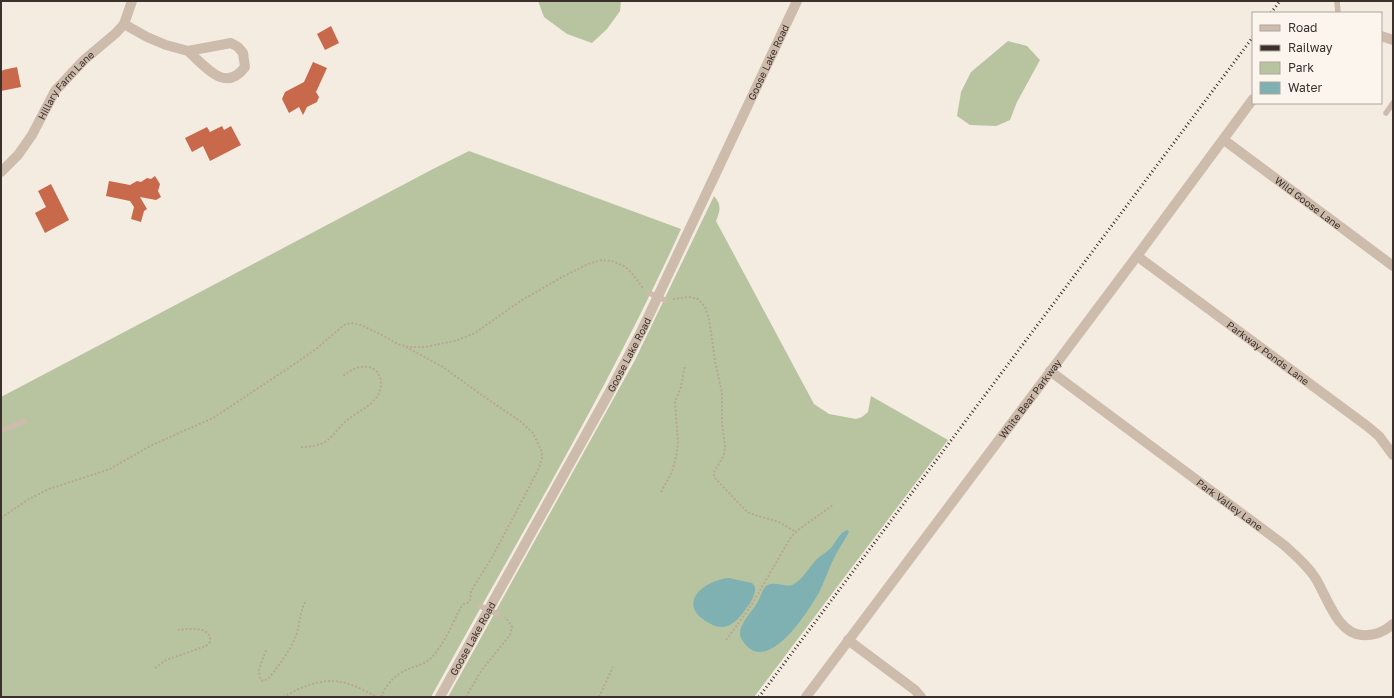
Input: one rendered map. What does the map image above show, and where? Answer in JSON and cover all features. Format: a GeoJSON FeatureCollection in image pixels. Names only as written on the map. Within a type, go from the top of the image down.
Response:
{"type":"FeatureCollection","features":[{"type":"Feature","properties":{"kind":"street","name":"Hillary Farm Lane"},"geometry":{"type":"LineString","coordinates":[[1,172],[18,155],[32,136],[55,91],[84,60],[116,33],[124,24],[132,1]]}},
{"type":"Feature","properties":{"kind":"street","name":"Goose Lake Road"},"geometry":{"type":"LineString","coordinates":[[440,697],[609,393],[657,296],[797,1]]}},
{"type":"Feature","properties":{"kind":"street"},"geometry":{"type":"LineString","coordinates":[[124,24],[147,37],[166,45],[188,51],[218,77],[226,79],[235,77],[245,67],[243,53],[238,47],[231,43],[188,51]]}},
{"type":"Feature","properties":{"kind":"street"},"geometry":{"type":"LineString","coordinates":[[1382,36],[1393,40]]}},
{"type":"Feature","properties":{"kind":"street","name":"White Bear Parkway"},"geometry":{"type":"LineString","coordinates":[[806,697],[1224,140],[1252,100]]}},
{"type":"Feature","properties":{"kind":"street","name":"Wild Goose Lane"},"geometry":{"type":"LineString","coordinates":[[1224,140],[1393,266]]}},
{"type":"Feature","properties":{"kind":"street","name":"Parkway Ponds Lane"},"geometry":{"type":"LineString","coordinates":[[1137,256],[1367,426],[1379,436],[1393,455]]}},
{"type":"Feature","properties":{"kind":"street","name":"Park Valley Lane"},"geometry":{"type":"LineString","coordinates":[[1050,371],[1284,545],[1314,576],[1338,620],[1350,631],[1359,635],[1369,636],[1380,633],[1393,624]]}},
{"type":"Feature","properties":{"kind":"street"},"geometry":{"type":"LineString","coordinates":[[848,640],[915,690],[921,697]]}},
{"type":"Feature","properties":{"kind":"lane"},"geometry":{"type":"LineString","coordinates":[[1338,1],[1338,12]]}},
{"type":"Feature","properties":{"kind":"lane"},"geometry":{"type":"LineString","coordinates":[[1386,113],[1393,103]]}},
{"type":"Feature","properties":{"kind":"lane"},"geometry":{"type":"LineString","coordinates":[[1,431],[24,421]]}},
{"type":"Feature","properties":{"kind":"path"},"geometry":{"type":"LineString","coordinates":[[403,346],[425,347],[468,337],[488,325],[530,295],[583,266],[602,260],[612,261],[624,266],[631,272],[642,288],[657,296],[695,298],[703,304],[709,319],[715,361],[722,393],[722,423],[725,447],[724,455],[714,472],[714,477],[747,512],[755,516],[779,522],[796,532]]}},
{"type":"Feature","properties":{"kind":"path"},"geometry":{"type":"LineString","coordinates":[[1,518],[29,499],[49,489],[110,469],[150,446],[213,418],[246,398],[300,360],[346,324],[354,323],[376,332],[443,367],[483,396],[520,420],[533,433],[541,448],[542,459],[538,470],[495,551],[471,591],[470,602]]}},
{"type":"Feature","properties":{"kind":"path"},"geometry":{"type":"LineString","coordinates":[[661,492],[672,472],[677,453],[678,443],[675,405],[681,387],[685,365]]}},
{"type":"Feature","properties":{"kind":"path"},"geometry":{"type":"LineString","coordinates":[[301,447],[316,445],[327,441],[346,421],[373,402],[380,392],[381,378],[378,372],[366,366],[358,367],[342,377]]}},
{"type":"Feature","properties":{"kind":"path"},"geometry":{"type":"LineString","coordinates":[[726,640],[747,613],[788,541],[796,532],[833,505]]}},
{"type":"Feature","properties":{"kind":"path"},"geometry":{"type":"LineString","coordinates":[[266,650],[258,673],[263,682],[267,680],[292,644],[306,600]]}},
{"type":"Feature","properties":{"kind":"path"},"geometry":{"type":"LineString","coordinates":[[382,697],[388,684],[397,675],[421,665],[432,658],[461,607],[470,602],[505,617],[512,627],[511,632],[502,646],[481,671],[466,697]]}},
{"type":"Feature","properties":{"kind":"path"},"geometry":{"type":"LineString","coordinates":[[155,668],[166,660],[206,646],[210,642],[210,636],[202,630],[178,630]]}},
{"type":"Feature","properties":{"kind":"path"},"geometry":{"type":"LineString","coordinates":[[599,697],[613,667]]}},
{"type":"Feature","properties":{"kind":"path"},"geometry":{"type":"LineString","coordinates":[[283,697],[310,685],[333,681],[349,684],[377,697]]}},
{"type":"Feature","properties":{"kind":"green space"},"geometry":{"type":"Polygon","coordinates":[[[538,1],[621,1],[620,11],[607,29],[592,43],[567,34],[544,17],[538,1]]]}},
{"type":"Feature","properties":{"kind":"green space"},"geometry":{"type":"Polygon","coordinates":[[[1008,41],[1027,46],[1040,60],[1017,102],[1010,120],[996,126],[970,125],[957,116],[961,92],[971,72],[1008,41]]]}},
{"type":"Feature","properties":{"kind":"green space"},"geometry":{"type":"Polygon","coordinates":[[[469,151],[681,229],[653,289],[592,407],[431,697],[1,697],[1,397],[469,151]]]}},
{"type":"Feature","properties":{"kind":"green space"},"geometry":{"type":"Polygon","coordinates":[[[714,196],[720,208],[716,221],[814,404],[829,414],[856,419],[862,417],[868,412],[871,396],[948,440],[754,697],[448,697],[635,360],[714,196]]]}},
{"type":"Feature","properties":{"kind":"water"},"geometry":{"type":"Polygon","coordinates":[[[847,530],[849,531],[848,534],[834,558],[819,591],[794,629],[772,648],[761,652],[750,649],[741,638],[741,629],[765,587],[771,584],[791,585],[798,582],[817,559],[831,548],[842,533],[847,530]]]}},
{"type":"Feature","properties":{"kind":"water"},"geometry":{"type":"Polygon","coordinates":[[[729,578],[752,583],[755,587],[754,594],[748,606],[738,619],[725,627],[715,626],[697,614],[694,607],[694,600],[697,594],[708,585],[715,581],[729,578]]]}},
{"type":"Feature","properties":{"kind":"building"},"geometry":{"type":"Polygon","coordinates":[[[331,26],[339,43],[325,50],[317,34],[331,26]]]}},
{"type":"Feature","properties":{"kind":"building"},"geometry":{"type":"Polygon","coordinates":[[[313,62],[327,68],[316,92],[319,97],[317,102],[307,107],[303,115],[299,107],[289,113],[282,99],[285,92],[304,82],[313,62]]]}},
{"type":"Feature","properties":{"kind":"building"},"geometry":{"type":"Polygon","coordinates":[[[17,67],[21,87],[1,91],[1,73],[3,70],[17,67]]]}},
{"type":"Feature","properties":{"kind":"building"},"geometry":{"type":"Polygon","coordinates":[[[222,126],[224,130],[231,126],[241,145],[210,161],[203,146],[192,152],[185,138],[207,127],[210,132],[222,126]]]}},
{"type":"Feature","properties":{"kind":"building"},"geometry":{"type":"Polygon","coordinates":[[[155,176],[160,184],[158,191],[161,197],[156,200],[140,197],[147,209],[144,211],[141,222],[131,219],[134,207],[130,201],[106,196],[109,181],[130,185],[137,181],[141,182],[147,178],[151,179],[155,176]]]}},
{"type":"Feature","properties":{"kind":"building"},"geometry":{"type":"Polygon","coordinates":[[[51,184],[69,220],[45,233],[35,213],[46,207],[38,191],[51,184]]]}},
{"type":"Feature","properties":{"kind":"railway"},"geometry":{"type":"LineString","coordinates":[[1272,12],[1280,1]]}},
{"type":"Feature","properties":{"kind":"railway"},"geometry":{"type":"LineString","coordinates":[[759,697],[1252,38]]}}]}
